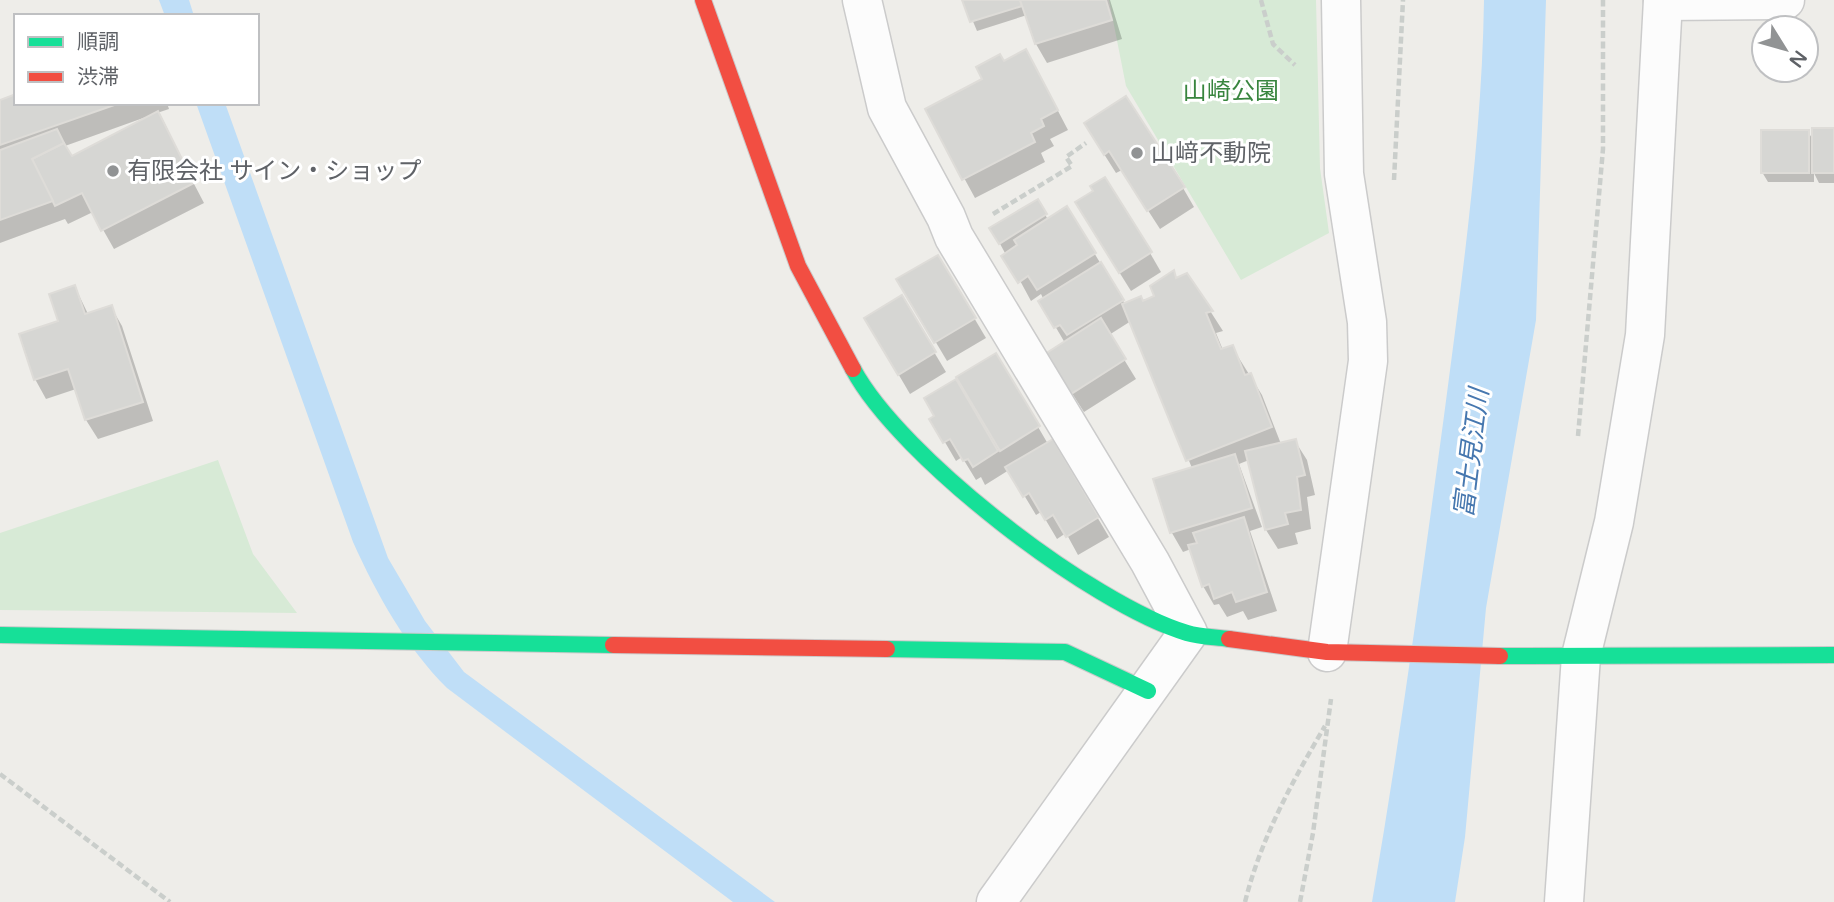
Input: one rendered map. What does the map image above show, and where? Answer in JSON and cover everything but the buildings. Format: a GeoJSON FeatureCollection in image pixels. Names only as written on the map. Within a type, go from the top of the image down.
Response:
{"type":"FeatureCollection","features":[{"type":"Feature","properties":{"kind":"street"},"geometry":{"type":"LineString","coordinates":[[703,0],[798,266],[856,375],[917,452],[1023,539],[1125,606],[1188,634],[1342,653],[1564,657],[1834,655]]}},
{"type":"Feature","properties":{"kind":"street"},"geometry":{"type":"LineString","coordinates":[[862,0],[887,108],[946,217],[954,237],[1150,562],[1188,634]]}},
{"type":"Feature","properties":{"kind":"street"},"geometry":{"type":"LineString","coordinates":[[1341,0],[1343,174],[1367,322],[1368,361],[1342,653]]}},
{"type":"Feature","properties":{"kind":"street"},"geometry":{"type":"LineString","coordinates":[[1564,902],[1564,657],[1614,522],[1645,335],[1663,0],[1785,0]]}},
{"type":"Feature","properties":{"kind":"street"},"geometry":{"type":"LineString","coordinates":[[996,902],[1188,634]]}},
{"type":"Feature","properties":{"kind":"street"},"geometry":{"type":"LineString","coordinates":[[0,635],[400,639],[1065,652],[1148,691]]}},
{"type":"Feature","properties":{"kind":"path"},"geometry":{"type":"LineString","coordinates":[[1261,0],[1273,44],[1293,64],[1341,83]]}},
{"type":"Feature","properties":{"kind":"path"},"geometry":{"type":"LineString","coordinates":[[1578,439],[1603,149],[1603,0]]}},
{"type":"Feature","properties":{"kind":"path"},"geometry":{"type":"LineString","coordinates":[[954,237],[1073,166],[1066,157],[1086,143]]}},
{"type":"Feature","properties":{"kind":"path"},"geometry":{"type":"LineString","coordinates":[[1300,902],[1313,833],[1327,722],[1342,653]]}},
{"type":"Feature","properties":{"kind":"path"},"geometry":{"type":"LineString","coordinates":[[1245,902],[1252,875],[1283,796],[1327,722]]}},
{"type":"Feature","properties":{"kind":"path"},"geometry":{"type":"LineString","coordinates":[[0,774],[170,902]]}},
{"type":"Feature","properties":{"kind":"green space","name":"山崎公園"},"geometry":{"type":"Polygon","coordinates":[[[1109,0],[1316,0],[1320,168],[1329,233],[1241,280],[1126,86],[1109,0]]]}},
{"type":"Feature","properties":{"kind":"green space"},"geometry":{"type":"Polygon","coordinates":[[[218,460],[253,554],[297,613],[0,610],[0,533],[218,460]]]}},
{"type":"Feature","properties":{"kind":"water"},"geometry":{"type":"Polygon","coordinates":[[[159,0],[189,0],[193,14],[164,14],[159,0]]]}},
{"type":"Feature","properties":{"kind":"water","name":"富士見江川"},"geometry":{"type":"Polygon","coordinates":[[[1484,0],[1546,0],[1536,320],[1486,608],[1465,837],[1455,902],[1372,902],[1410,659],[1464,260],[1479,104],[1484,0]]]}},
{"type":"Feature","properties":{"kind":"water"},"geometry":{"type":"Polygon","coordinates":[[[197,105],[226,105],[388,558],[425,621],[464,672],[775,902],[733,902],[447,688],[418,655],[382,601],[353,542],[197,105]]]}},
{"type":"Feature","properties":{"kind":"traffic: fast"},"geometry":{"type":"LineString","coordinates":[[853,369],[877,404],[954,484],[1052,560],[1101,592],[1147,617],[1187,633],[1229,639]]}},
{"type":"Feature","properties":{"kind":"traffic: fast"},"geometry":{"type":"LineString","coordinates":[[0,635],[613,645]]}},
{"type":"Feature","properties":{"kind":"traffic: fast"},"geometry":{"type":"LineString","coordinates":[[887,649],[1065,652],[1148,691]]}},
{"type":"Feature","properties":{"kind":"traffic: fast"},"geometry":{"type":"LineString","coordinates":[[1500,656],[1834,655]]}},
{"type":"Feature","properties":{"kind":"traffic: jam"},"geometry":{"type":"LineString","coordinates":[[703,0],[798,266],[853,369]]}},
{"type":"Feature","properties":{"kind":"traffic: jam"},"geometry":{"type":"LineString","coordinates":[[1229,639],[1327,652],[1500,656]]}},
{"type":"Feature","properties":{"kind":"traffic: jam"},"geometry":{"type":"LineString","coordinates":[[613,645],[887,649]]}},
{"type":"Feature","properties":{"kind":"place","name":"山﨑不動院"},"geometry":{"type":"Point","coordinates":[1137,153]}},
{"type":"Feature","properties":{"kind":"place","name":"有限会社 サイン・ショップ"},"geometry":{"type":"Point","coordinates":[113,171]}}]}
